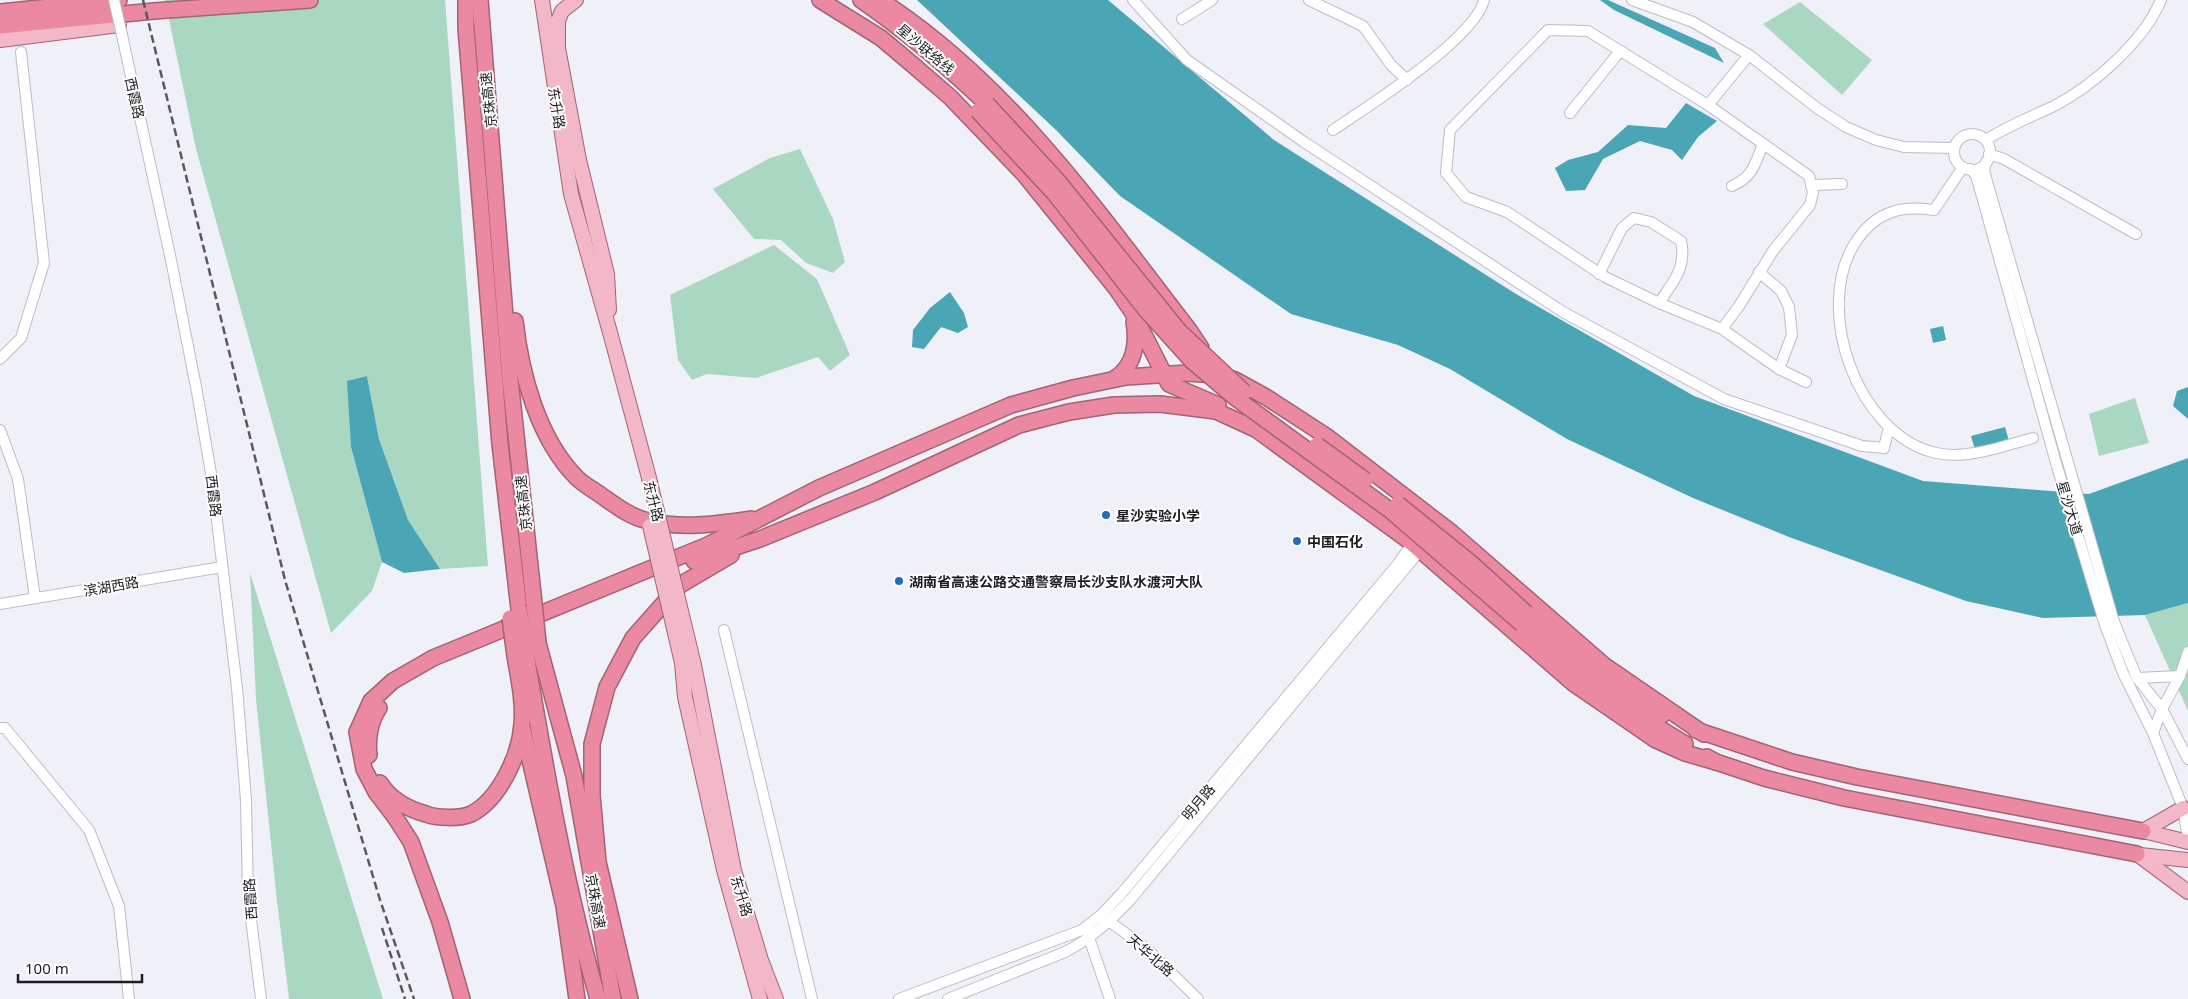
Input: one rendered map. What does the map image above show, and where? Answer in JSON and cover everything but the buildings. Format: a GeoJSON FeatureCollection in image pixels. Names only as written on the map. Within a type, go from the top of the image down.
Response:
{"type":"FeatureCollection","features":[{"type":"Feature","properties":{"kind":"highway"},"geometry":{"type":"LineString","coordinates":[[0,12],[119,0]]}},
{"type":"Feature","properties":{"kind":"highway"},"geometry":{"type":"LineString","coordinates":[[0,26],[145,12],[310,0]]}},
{"type":"Feature","properties":{"kind":"highway","name":"京珠高速"},"geometry":{"type":"LineString","coordinates":[[466,0],[473,27],[494,158],[510,379],[534,603],[526,649],[548,788],[582,945],[598,999]]}},
{"type":"Feature","properties":{"kind":"highway","name":"京珠高速"},"geometry":{"type":"LineString","coordinates":[[480,0],[473,27],[500,444],[515,614],[526,649],[574,776],[613,999]]}},
{"type":"Feature","properties":{"kind":"highway"},"geometry":{"type":"LineString","coordinates":[[820,0],[881,38],[950,97],[1024,174],[1116,288],[1133,313],[1169,384],[1230,410],[1416,546],[1581,689],[1656,740],[1685,753],[1764,778],[1844,798],[2137,854]]}},
{"type":"Feature","properties":{"kind":"highway"},"geometry":{"type":"LineString","coordinates":[[829,0],[896,38],[982,107],[1055,194],[1146,310],[1192,361],[1237,399],[1391,511],[1524,618],[1639,703],[1704,734],[1792,762],[1857,777],[2143,831]]}},
{"type":"Feature","properties":{"kind":"highway","name":"星沙联络线"},"geometry":{"type":"LineString","coordinates":[[861,0],[903,29],[960,78],[982,107]]}},
{"type":"Feature","properties":{"kind":"highway"},"geometry":{"type":"LineString","coordinates":[[880,0],[912,20],[952,54],[1039,141],[1101,215],[1189,330],[1217,375]]}},
{"type":"Feature","properties":{"kind":"highway"},"geometry":{"type":"LineString","coordinates":[[494,158],[516,335],[529,388],[545,435],[577,478],[619,509],[646,521],[674,526],[709,526],[767,516]]}},
{"type":"Feature","properties":{"kind":"highway"},"geometry":{"type":"LineString","coordinates":[[1112,379],[1121,374],[1132,358],[1136,330],[1133,313]]}},
{"type":"Feature","properties":{"kind":"highway"},"geometry":{"type":"LineString","coordinates":[[462,999],[440,922],[411,842],[376,792],[364,769],[357,732],[371,701],[393,680],[433,658],[708,545],[819,488],[1018,403],[1112,379],[1163,375],[1217,375],[1235,380],[1319,431],[1436,521],[1605,666],[1704,734]]}},
{"type":"Feature","properties":{"kind":"highway"},"geometry":{"type":"LineString","coordinates":[[522,726],[512,766],[496,793],[470,814],[437,818],[409,809],[385,792],[371,768],[367,741],[375,714],[393,690],[421,672],[703,558],[760,539],[875,492],[1019,425],[1069,412],[1114,405],[1160,404],[1216,411],[1253,428]]}},
{"type":"Feature","properties":{"kind":"highway"},"geometry":{"type":"LineString","coordinates":[[630,999],[598,862],[592,795],[592,744],[607,687],[633,638],[680,585],[760,539]]}},
{"type":"Feature","properties":{"kind":"highway"},"geometry":{"type":"LineString","coordinates":[[1524,618],[1596,686],[1649,722],[1716,762]]}},
{"type":"Feature","properties":{"kind":"highway"},"geometry":{"type":"LineString","coordinates":[[526,649],[521,696],[522,726],[564,906],[577,999]]}},
{"type":"Feature","properties":{"kind":"highway"},"geometry":{"type":"LineString","coordinates":[[571,894],[578,947],[588,999]]}},
{"type":"Feature","properties":{"kind":"highway"},"geometry":{"type":"LineString","coordinates":[[598,913],[609,941],[624,999]]}},
{"type":"Feature","properties":{"kind":"main road"},"geometry":{"type":"LineString","coordinates":[[576,0],[562,11],[558,21],[558,48],[579,160],[607,274],[611,336]]}},
{"type":"Feature","properties":{"kind":"main road","name":"东升路"},"geometry":{"type":"LineString","coordinates":[[538,6],[570,194],[611,336],[734,870],[761,960],[776,999]]}},
{"type":"Feature","properties":{"kind":"main road","name":"东升路"},"geometry":{"type":"LineString","coordinates":[[538,6],[547,98],[566,196],[644,478]]}},
{"type":"Feature","properties":{"kind":"main road"},"geometry":{"type":"LineString","coordinates":[[0,40],[120,30]]}},
{"type":"Feature","properties":{"kind":"main road","name":"东升路"},"geometry":{"type":"LineString","coordinates":[[688,664],[685,697],[724,870],[760,999]]}},
{"type":"Feature","properties":{"kind":"main road"},"geometry":{"type":"LineString","coordinates":[[2143,831],[2183,808]]}},
{"type":"Feature","properties":{"kind":"main road"},"geometry":{"type":"LineString","coordinates":[[2143,831],[2188,841]]}},
{"type":"Feature","properties":{"kind":"main road"},"geometry":{"type":"LineString","coordinates":[[2137,854],[2188,860]]}},
{"type":"Feature","properties":{"kind":"main road"},"geometry":{"type":"LineString","coordinates":[[2137,854],[2188,892]]}},
{"type":"Feature","properties":{"kind":"street","name":"西霞路"},"geometry":{"type":"LineString","coordinates":[[114,0],[196,382],[212,479],[237,698],[246,800],[248,894],[261,999]]}},
{"type":"Feature","properties":{"kind":"street"},"geometry":{"type":"LineString","coordinates":[[1134,0],[1187,60],[1304,142],[1563,312],[1724,399],[1862,446],[1884,448],[1889,427]]}},
{"type":"Feature","properties":{"kind":"street"},"geometry":{"type":"LineString","coordinates":[[1182,19],[1212,0]]}},
{"type":"Feature","properties":{"kind":"street"},"geometry":{"type":"LineString","coordinates":[[1308,0],[1363,26],[1391,65],[1407,80]]}},
{"type":"Feature","properties":{"kind":"street"},"geometry":{"type":"LineString","coordinates":[[1333,130],[1407,80],[1466,30],[1484,0]]}},
{"type":"Feature","properties":{"kind":"street"},"geometry":{"type":"LineString","coordinates":[[1632,0],[1692,22],[1749,55],[1817,108],[1846,127],[1868,137],[1904,147],[1954,148]]}},
{"type":"Feature","properties":{"kind":"street"},"geometry":{"type":"LineString","coordinates":[[1986,140],[1996,133],[2056,104],[2105,71],[2138,38],[2161,0]]}},
{"type":"Feature","properties":{"kind":"street"},"geometry":{"type":"LineString","coordinates":[[1722,329],[1739,306],[1773,251],[1810,205],[1813,192],[1809,176],[1708,105],[1588,31],[1548,30],[1450,130],[1446,173],[1466,197],[1507,212],[1599,274],[1659,303],[1722,329],[1779,368],[1806,382]]}},
{"type":"Feature","properties":{"kind":"street"},"geometry":{"type":"LineString","coordinates":[[1570,113],[1620,51]]}},
{"type":"Feature","properties":{"kind":"street"},"geometry":{"type":"LineString","coordinates":[[0,359],[21,338],[44,263],[21,52]]}},
{"type":"Feature","properties":{"kind":"street"},"geometry":{"type":"LineString","coordinates":[[1708,105],[1749,55]]}},
{"type":"Feature","properties":{"kind":"street"},"geometry":{"type":"LineString","coordinates":[[1966,134],[1978,134],[1986,140],[1988,158],[1978,169],[1966,168],[1955,158],[1954,148],[1960,138],[1966,134]]}},
{"type":"Feature","properties":{"kind":"street"},"geometry":{"type":"LineString","coordinates":[[1732,186],[1745,180],[1755,164],[1763,144]]}},
{"type":"Feature","properties":{"kind":"street"},"geometry":{"type":"LineString","coordinates":[[1988,158],[2004,159],[2136,234]]}},
{"type":"Feature","properties":{"kind":"street","name":"星沙大道"},"geometry":{"type":"LineString","coordinates":[[1988,158],[1984,171],[2062,462]]}},
{"type":"Feature","properties":{"kind":"street"},"geometry":{"type":"LineString","coordinates":[[1966,168],[1934,210],[1913,208],[1892,212],[1873,222],[1860,236],[1843,266],[1838,302],[1844,348],[1862,392],[1889,427],[1915,446],[1936,453],[1955,456],[2032,438]]}},
{"type":"Feature","properties":{"kind":"street","name":"星沙大道"},"geometry":{"type":"LineString","coordinates":[[1966,168],[1974,173],[1977,181],[2062,462],[2123,673],[2153,732],[2183,808],[2188,841]]}},
{"type":"Feature","properties":{"kind":"street"},"geometry":{"type":"LineString","coordinates":[[1811,185],[1842,184]]}},
{"type":"Feature","properties":{"kind":"street"},"geometry":{"type":"LineString","coordinates":[[1599,274],[1622,228],[1634,218],[1651,222],[1681,241],[1683,253],[1681,270],[1659,303]]}},
{"type":"Feature","properties":{"kind":"street"},"geometry":{"type":"LineString","coordinates":[[1759,272],[1781,290],[1789,307],[1792,335],[1779,368]]}},
{"type":"Feature","properties":{"kind":"street"},"geometry":{"type":"LineString","coordinates":[[0,430],[18,479],[35,598]]}},
{"type":"Feature","properties":{"kind":"street","name":"明月路"},"geometry":{"type":"LineString","coordinates":[[948,999],[1065,952],[1089,938],[1106,918],[1122,894],[1396,565],[1416,546],[1436,521]]}},
{"type":"Feature","properties":{"kind":"street","name":"滨湖西路"},"geometry":{"type":"LineString","coordinates":[[0,604],[222,567]]}},
{"type":"Feature","properties":{"kind":"street","name":"星沙大道"},"geometry":{"type":"LineString","coordinates":[[2110,624],[2137,678],[2162,709],[2188,760]]}},
{"type":"Feature","properties":{"kind":"street"},"geometry":{"type":"LineString","coordinates":[[724,630],[812,999]]}},
{"type":"Feature","properties":{"kind":"street"},"geometry":{"type":"LineString","coordinates":[[2153,732],[2162,709],[2180,676],[2188,652]]}},
{"type":"Feature","properties":{"kind":"street"},"geometry":{"type":"LineString","coordinates":[[2137,678],[2180,676]]}},
{"type":"Feature","properties":{"kind":"street"},"geometry":{"type":"LineString","coordinates":[[0,728],[5,728],[89,830],[119,906],[129,999]]}},
{"type":"Feature","properties":{"kind":"street","name":"明月路"},"geometry":{"type":"LineString","coordinates":[[899,999],[1082,930],[1090,923],[1106,918]]}},
{"type":"Feature","properties":{"kind":"street","name":"天华北路"},"geometry":{"type":"LineString","coordinates":[[1106,918],[1147,949],[1198,999]]}},
{"type":"Feature","properties":{"kind":"street"},"geometry":{"type":"LineString","coordinates":[[1090,923],[1089,938],[1110,999]]}},
{"type":"Feature","properties":{"kind":"green space"},"geometry":{"type":"Polygon","coordinates":[[[165,0],[445,0],[488,566],[440,569],[408,520],[379,439],[367,376],[348,381],[351,447],[382,562],[372,591],[331,633],[196,149],[165,0]]]}},
{"type":"Feature","properties":{"kind":"green space"},"geometry":{"type":"Polygon","coordinates":[[[1800,2],[1872,60],[1842,95],[1763,24],[1800,2]]]}},
{"type":"Feature","properties":{"kind":"green space"},"geometry":{"type":"Polygon","coordinates":[[[800,149],[833,219],[845,262],[833,273],[806,263],[781,240],[754,239],[713,189],[770,158],[800,149]]]}},
{"type":"Feature","properties":{"kind":"green space"},"geometry":{"type":"Polygon","coordinates":[[[774,245],[817,279],[850,355],[830,371],[818,357],[756,378],[707,374],[692,380],[678,360],[670,295],[774,245]]]}},
{"type":"Feature","properties":{"kind":"green space"},"geometry":{"type":"Polygon","coordinates":[[[2135,398],[2149,443],[2099,456],[2089,414],[2135,398]]]}},
{"type":"Feature","properties":{"kind":"green space"},"geometry":{"type":"Polygon","coordinates":[[[250,573],[383,999],[289,999],[256,699],[250,573]]]}},
{"type":"Feature","properties":{"kind":"green space"},"geometry":{"type":"Polygon","coordinates":[[[2188,603],[2188,711],[2145,615],[2188,603]]]}},
{"type":"Feature","properties":{"kind":"water"},"geometry":{"type":"Polygon","coordinates":[[[917,0],[1108,0],[1274,140],[1516,294],[1694,396],[1923,481],[2089,494],[2188,458],[2188,603],[2145,615],[2043,618],[1966,601],[1789,537],[1693,498],[1567,439],[1450,369],[1398,345],[1291,314],[1120,196],[1056,130],[917,0]]]}},
{"type":"Feature","properties":{"kind":"water"},"geometry":{"type":"Polygon","coordinates":[[[1600,0],[1608,0],[1715,48],[1724,63],[1614,10],[1600,0]]]}},
{"type":"Feature","properties":{"kind":"water"},"geometry":{"type":"Polygon","coordinates":[[[1686,103],[1717,121],[1698,137],[1682,160],[1672,150],[1640,141],[1603,159],[1585,190],[1566,191],[1555,168],[1568,160],[1598,152],[1628,125],[1666,128],[1686,103]]]}},
{"type":"Feature","properties":{"kind":"water"},"geometry":{"type":"Polygon","coordinates":[[[950,292],[964,313],[968,327],[958,333],[941,327],[924,349],[912,347],[913,330],[930,308],[950,292]]]}},
{"type":"Feature","properties":{"kind":"water"},"geometry":{"type":"Polygon","coordinates":[[[1943,326],[1946,340],[1933,343],[1930,329],[1943,326]]]}},
{"type":"Feature","properties":{"kind":"water"},"geometry":{"type":"Polygon","coordinates":[[[367,376],[379,439],[408,520],[440,569],[404,573],[382,562],[351,447],[347,381],[367,376]]]}},
{"type":"Feature","properties":{"kind":"water"},"geometry":{"type":"Polygon","coordinates":[[[2188,387],[2188,419],[2173,406],[2177,391],[2188,387]]]}},
{"type":"Feature","properties":{"kind":"water"},"geometry":{"type":"Polygon","coordinates":[[[2005,427],[2009,441],[1975,450],[1971,436],[2005,427]]]}},
{"type":"Feature","properties":{"kind":"railway"},"geometry":{"type":"LineString","coordinates":[[143,0],[285,580],[380,900],[414,999]]}},
{"type":"Feature","properties":{"kind":"railway"},"geometry":{"type":"LineString","coordinates":[[382,928],[405,999]]}},
{"type":"Feature","properties":{"kind":"place","name":"星沙实验小学"},"geometry":{"type":"Point","coordinates":[1106,515]}},
{"type":"Feature","properties":{"kind":"place","name":"中国石化"},"geometry":{"type":"Point","coordinates":[1297,541]}},
{"type":"Feature","properties":{"kind":"place","name":"湖南省高速公路交通警察局长沙支队水渡河大队"},"geometry":{"type":"Point","coordinates":[899,581]}}]}
